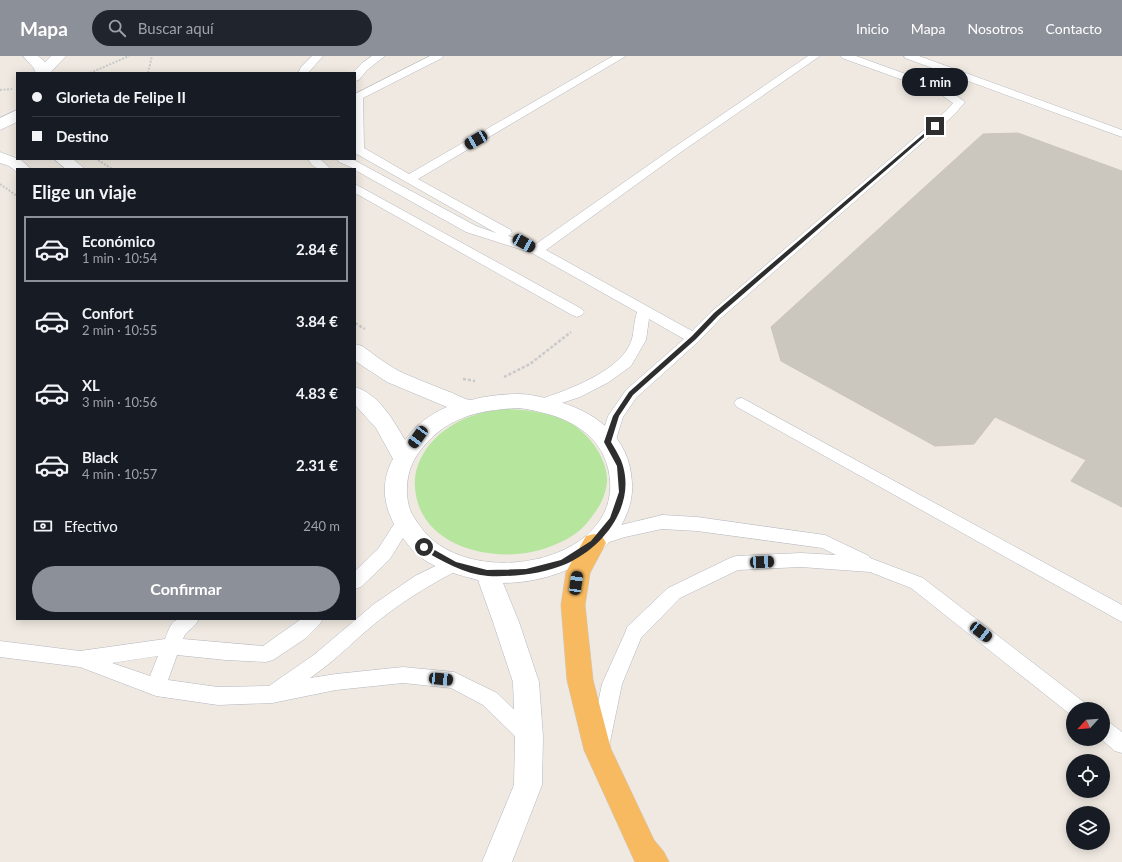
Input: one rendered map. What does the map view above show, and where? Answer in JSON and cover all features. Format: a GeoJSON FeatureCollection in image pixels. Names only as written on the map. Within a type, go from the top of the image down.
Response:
{"type":"FeatureCollection","features":[{"type":"Feature","properties":{"kind":"highway"},"geometry":{"type":"LineString","coordinates":[[595,541],[578,572],[573,605],[580,680],[598,750],[644,850],[654,862]]}},
{"type":"Feature","properties":{"kind":"street"},"geometry":{"type":"LineString","coordinates":[[30,56],[40,65],[43,72],[59,56]]}},
{"type":"Feature","properties":{"kind":"street"},"geometry":{"type":"LineString","coordinates":[[0,125],[16,116]]}},
{"type":"Feature","properties":{"kind":"street"},"geometry":{"type":"LineString","coordinates":[[0,157],[15,163],[22,168]]}},
{"type":"Feature","properties":{"kind":"street"},"geometry":{"type":"LineString","coordinates":[[64,160],[76,168]]}},
{"type":"Feature","properties":{"kind":"street"},"geometry":{"type":"LineString","coordinates":[[356,352],[394,376],[467,408]]}},
{"type":"Feature","properties":{"kind":"street"},"geometry":{"type":"LineString","coordinates":[[356,395],[364,400],[391,434],[403,458]]}},
{"type":"Feature","properties":{"kind":"street"},"geometry":{"type":"LineString","coordinates":[[518,400],[544,404],[569,412],[590,425],[608,442],[620,466],[622,492],[613,519],[595,541],[563,562],[526,572],[487,573],[454,564],[424,547],[404,523],[396,501],[396,479],[403,458],[418,437],[440,419],[467,408],[492,402],[518,400]]}},
{"type":"Feature","properties":{"kind":"street"},"geometry":{"type":"LineString","coordinates":[[487,573],[506,622],[526,682],[529,737],[528,785],[497,862]]}},
{"type":"Feature","properties":{"kind":"lane"},"geometry":{"type":"LineString","coordinates":[[304,72],[318,56]]}},
{"type":"Feature","properties":{"kind":"lane"},"geometry":{"type":"LineString","coordinates":[[356,76],[358,71],[370,61],[380,56]]}},
{"type":"Feature","properties":{"kind":"lane"},"geometry":{"type":"LineString","coordinates":[[438,56],[356,93],[358,150],[694,338]]}},
{"type":"Feature","properties":{"kind":"lane"},"geometry":{"type":"LineString","coordinates":[[410,179],[621,56]]}},
{"type":"Feature","properties":{"kind":"lane"},"geometry":{"type":"LineString","coordinates":[[537,250],[676,150],[815,56]]}},
{"type":"Feature","properties":{"kind":"lane"},"geometry":{"type":"LineString","coordinates":[[608,442],[616,416],[631,394],[694,338],[716,315],[950,114],[959,102],[943,91],[846,56]]}},
{"type":"Feature","properties":{"kind":"lane"},"geometry":{"type":"LineString","coordinates":[[909,56],[1122,134]]}},
{"type":"Feature","properties":{"kind":"lane"},"geometry":{"type":"LineString","coordinates":[[345,160],[471,229],[537,250]]}},
{"type":"Feature","properties":{"kind":"lane"},"geometry":{"type":"LineString","coordinates":[[356,189],[577,312]]}},
{"type":"Feature","properties":{"kind":"lane"},"geometry":{"type":"LineString","coordinates":[[544,404],[575,393],[604,378],[626,362],[639,340],[640,325],[644,310]]}},
{"type":"Feature","properties":{"kind":"lane"},"geometry":{"type":"LineString","coordinates":[[742,403],[1122,614]]}},
{"type":"Feature","properties":{"kind":"lane"},"geometry":{"type":"LineString","coordinates":[[595,541],[624,530],[662,522],[697,524],[825,542],[871,564],[917,583],[1069,702]]}},
{"type":"Feature","properties":{"kind":"lane"},"geometry":{"type":"LineString","coordinates":[[356,581],[384,554],[404,523]]}},
{"type":"Feature","properties":{"kind":"lane"},"geometry":{"type":"LineString","coordinates":[[598,750],[612,684],[634,633],[674,593],[736,564],[801,560],[871,564]]}},
{"type":"Feature","properties":{"kind":"lane"},"geometry":{"type":"LineString","coordinates":[[272,694],[322,660],[380,609],[421,581],[454,564]]}},
{"type":"Feature","properties":{"kind":"lane"},"geometry":{"type":"LineString","coordinates":[[156,687],[178,628],[189,620]]}},
{"type":"Feature","properties":{"kind":"lane"},"geometry":{"type":"LineString","coordinates":[[80,659],[172,646],[226,652],[266,654],[299,632],[313,620]]}},
{"type":"Feature","properties":{"kind":"lane"},"geometry":{"type":"LineString","coordinates":[[0,649],[80,659],[156,687],[218,696],[272,694],[336,682],[403,675],[454,680],[490,699],[529,737]]}},
{"type":"Feature","properties":{"kind":"lane"},"geometry":{"type":"LineString","coordinates":[[1110,735],[1122,744]]}},
{"type":"Feature","properties":{"kind":"path"},"geometry":{"type":"LineString","coordinates":[[92,72],[129,56]]}},
{"type":"Feature","properties":{"kind":"path"},"geometry":{"type":"LineString","coordinates":[[148,72],[152,56]]}},
{"type":"Feature","properties":{"kind":"path"},"geometry":{"type":"LineString","coordinates":[[0,90],[12,88]]}},
{"type":"Feature","properties":{"kind":"path"},"geometry":{"type":"LineString","coordinates":[[98,160],[110,168]]}},
{"type":"Feature","properties":{"kind":"path"},"geometry":{"type":"LineString","coordinates":[[0,184],[16,195]]}},
{"type":"Feature","properties":{"kind":"path"},"geometry":{"type":"LineString","coordinates":[[356,324],[368,331]]}},
{"type":"Feature","properties":{"kind":"path"},"geometry":{"type":"LineString","coordinates":[[501,379],[530,364],[574,330]]}},
{"type":"Feature","properties":{"kind":"path"},"geometry":{"type":"LineString","coordinates":[[462,379],[481,380]]}},
{"type":"Feature","properties":{"kind":"green space"},"geometry":{"type":"Polygon","coordinates":[[[507,409],[543,413],[572,424],[587,436],[594,444],[604,462],[607,481],[604,497],[593,515],[580,530],[568,539],[554,545],[522,554],[483,552],[464,547],[447,539],[433,528],[422,513],[415,488],[419,462],[430,444],[440,434],[458,422],[471,416],[485,412],[507,409]]]}},
{"type":"Feature","properties":{"kind":"building"},"geometry":{"type":"Polygon","coordinates":[[[1018,133],[1122,171],[1122,507],[1071,481],[1086,460],[995,417],[974,444],[935,446],[781,361],[771,327],[983,134],[1018,133]]]}},
{"type":"Feature","properties":{"kind":"route"},"geometry":{"type":"LineString","coordinates":[[424,547],[454,564],[487,573],[526,572],[563,562],[594,543],[613,519],[622,492],[620,466],[608,442],[616,416],[631,394],[694,338],[716,315],[935,126]]}}]}
